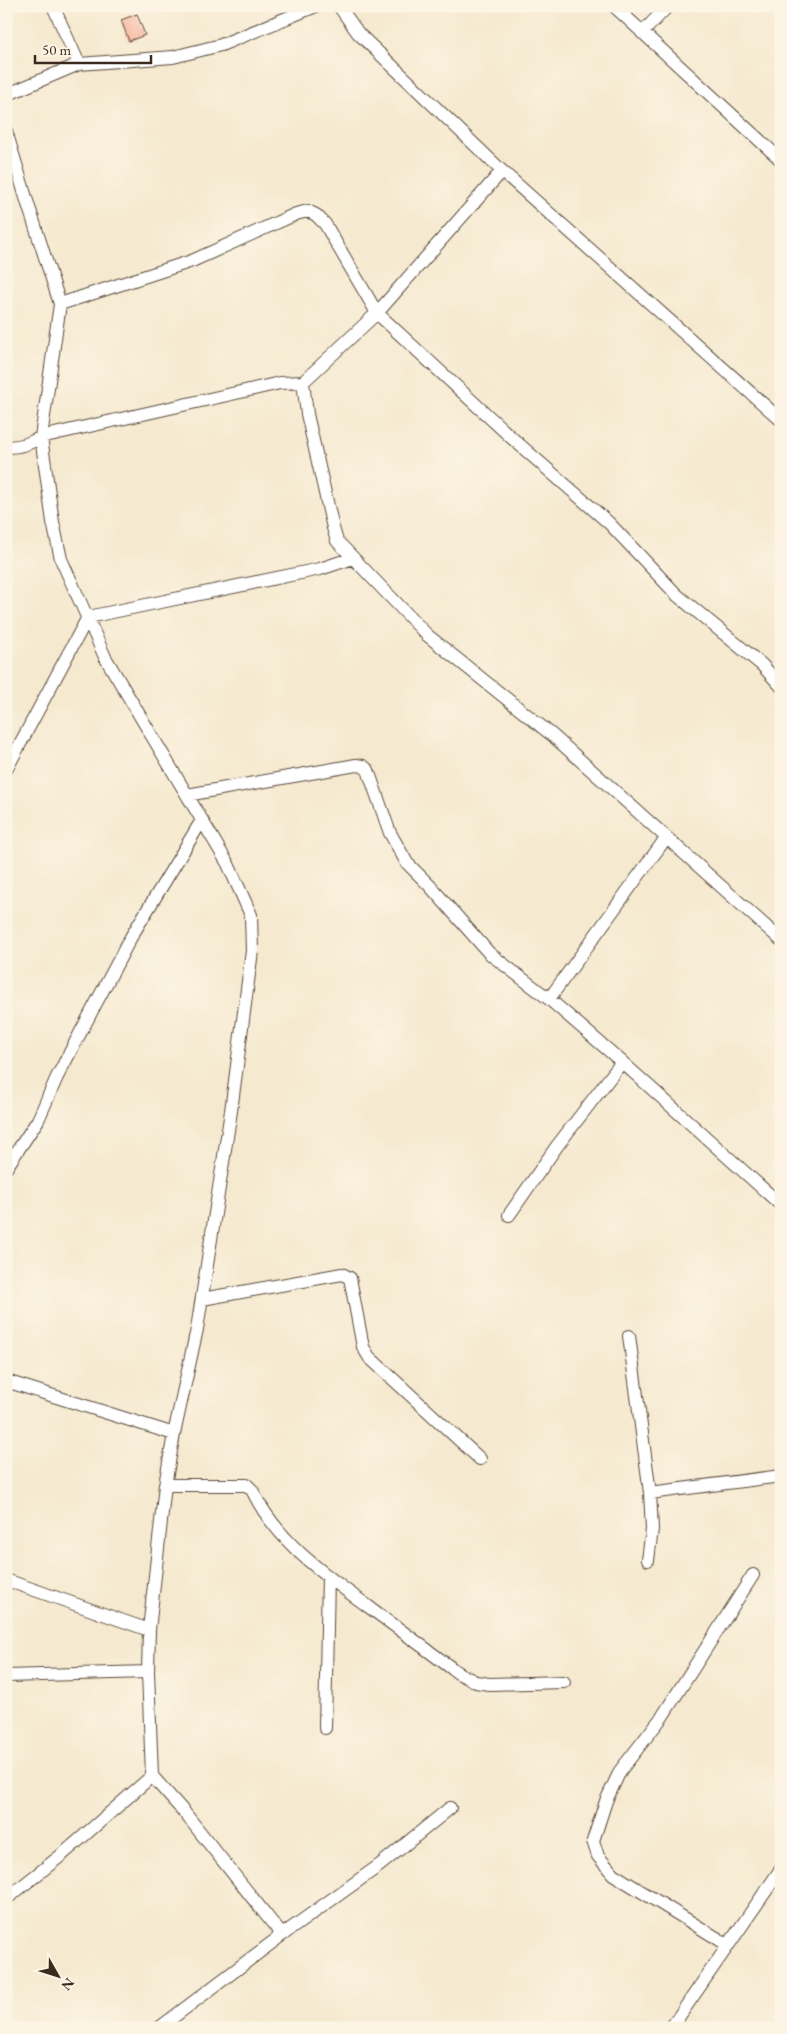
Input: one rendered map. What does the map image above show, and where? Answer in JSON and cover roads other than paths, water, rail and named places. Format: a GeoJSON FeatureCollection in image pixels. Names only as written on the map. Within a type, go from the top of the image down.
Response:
{"type":"FeatureCollection","features":[{"type":"Feature","properties":{"kind":"street"},"geometry":{"type":"LineString","coordinates":[[54,6],[79,64]]}},
{"type":"Feature","properties":{"kind":"street"},"geometry":{"type":"LineString","coordinates":[[6,95],[79,64],[173,57],[221,45],[316,6]]}},
{"type":"Feature","properties":{"kind":"street"},"geometry":{"type":"LineString","coordinates":[[339,6],[358,33],[502,171],[781,420]]}},
{"type":"Feature","properties":{"kind":"street"},"geometry":{"type":"LineString","coordinates":[[614,6],[781,160]]}},
{"type":"Feature","properties":{"kind":"street"},"geometry":{"type":"LineString","coordinates":[[642,33],[668,6]]}},
{"type":"Feature","properties":{"kind":"street"},"geometry":{"type":"LineString","coordinates":[[6,131],[26,201],[60,304],[41,437],[53,522],[61,559],[105,657],[228,864],[251,915],[252,951],[230,1120],[202,1299],[165,1485],[149,1630],[148,1672],[152,1776],[184,1812],[282,1935]]}},
{"type":"Feature","properties":{"kind":"street"},"geometry":{"type":"LineString","coordinates":[[6,446],[17,447],[31,443],[41,437],[280,383],[303,382],[377,312],[502,171]]}},
{"type":"Feature","properties":{"kind":"street"},"geometry":{"type":"LineString","coordinates":[[60,304],[192,261],[296,214],[308,211],[316,215],[325,224],[377,312],[608,523],[677,595],[762,666],[781,686]]}},
{"type":"Feature","properties":{"kind":"street"},"geometry":{"type":"LineString","coordinates":[[303,382],[307,414],[332,528],[337,541],[427,634],[552,735],[781,940]]}},
{"type":"Feature","properties":{"kind":"street"},"geometry":{"type":"LineString","coordinates":[[88,617],[320,569],[353,558]]}},
{"type":"Feature","properties":{"kind":"street"},"geometry":{"type":"LineString","coordinates":[[6,770],[88,617]]}},
{"type":"Feature","properties":{"kind":"street"},"geometry":{"type":"LineString","coordinates":[[187,795],[356,765],[363,766],[368,770],[390,833],[407,864],[430,886],[489,953],[549,1000],[622,1062],[781,1205]]}},
{"type":"Feature","properties":{"kind":"street"},"geometry":{"type":"LineString","coordinates":[[6,1168],[38,1120],[57,1077],[131,938],[202,820]]}},
{"type":"Feature","properties":{"kind":"street"},"geometry":{"type":"LineString","coordinates":[[549,1000],[666,838]]}},
{"type":"Feature","properties":{"kind":"street"},"geometry":{"type":"LineString","coordinates":[[509,1215],[557,1146],[622,1062]]}},
{"type":"Feature","properties":{"kind":"street"},"geometry":{"type":"LineString","coordinates":[[202,1299],[342,1274],[347,1275],[350,1278],[363,1347],[369,1356],[480,1460]]}},
{"type":"Feature","properties":{"kind":"street"},"geometry":{"type":"LineString","coordinates":[[630,1336],[650,1494],[652,1529],[648,1560]]}},
{"type":"Feature","properties":{"kind":"street"},"geometry":{"type":"LineString","coordinates":[[6,1382],[174,1434]]}},
{"type":"Feature","properties":{"kind":"street"},"geometry":{"type":"LineString","coordinates":[[650,1494],[781,1476]]}},
{"type":"Feature","properties":{"kind":"street"},"geometry":{"type":"LineString","coordinates":[[165,1485],[247,1485],[274,1526],[297,1551],[458,1673],[476,1682],[489,1684],[564,1682]]}},
{"type":"Feature","properties":{"kind":"street"},"geometry":{"type":"LineString","coordinates":[[728,1945],[613,1874],[598,1856],[593,1841],[606,1801],[620,1771],[662,1717],[753,1575]]}},
{"type":"Feature","properties":{"kind":"street"},"geometry":{"type":"LineString","coordinates":[[325,1728],[328,1576]]}},
{"type":"Feature","properties":{"kind":"street"},"geometry":{"type":"LineString","coordinates":[[6,1580],[149,1630]]}},
{"type":"Feature","properties":{"kind":"street"},"geometry":{"type":"LineString","coordinates":[[6,1676],[148,1672]]}},
{"type":"Feature","properties":{"kind":"street"},"geometry":{"type":"LineString","coordinates":[[6,1899],[63,1854],[152,1776]]}},
{"type":"Feature","properties":{"kind":"street"},"geometry":{"type":"LineString","coordinates":[[159,2028],[282,1935],[380,1865],[450,1808]]}},
{"type":"Feature","properties":{"kind":"street"},"geometry":{"type":"LineString","coordinates":[[671,2028],[781,1869]]}}]}
